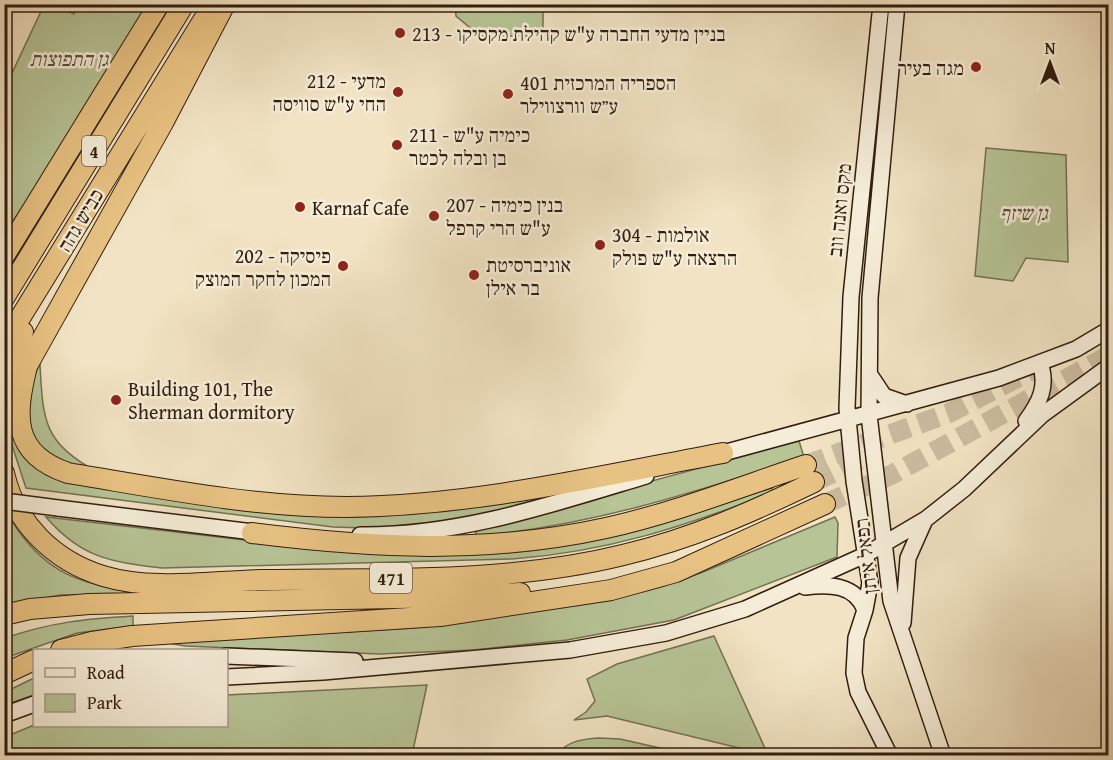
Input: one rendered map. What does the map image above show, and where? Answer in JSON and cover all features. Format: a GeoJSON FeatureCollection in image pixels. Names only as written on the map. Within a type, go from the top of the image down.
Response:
{"type":"FeatureCollection","features":[{"type":"Feature","properties":{"kind":"highway"},"geometry":{"type":"LineString","coordinates":[[4,256],[159,4]]}},
{"type":"Feature","properties":{"kind":"highway","name":"כביש גהה"},"geometry":{"type":"LineString","coordinates":[[4,298],[184,4]]}},
{"type":"Feature","properties":{"kind":"highway","name":"כביש גהה"},"geometry":{"type":"LineString","coordinates":[[4,344],[213,4]]}},
{"type":"Feature","properties":{"kind":"highway"},"geometry":{"type":"LineString","coordinates":[[4,428],[12,398],[27,366],[164,121],[225,4]]}},
{"type":"Feature","properties":{"kind":"highway"},"geometry":{"type":"LineString","coordinates":[[4,244],[49,182]]}},
{"type":"Feature","properties":{"kind":"highway"},"geometry":{"type":"LineString","coordinates":[[4,368],[81,217]]}},
{"type":"Feature","properties":{"kind":"highway"},"geometry":{"type":"LineString","coordinates":[[27,366],[20,400],[21,433],[34,454],[48,465],[68,473],[246,501],[318,506],[406,504],[585,479],[723,453]]}},
{"type":"Feature","properties":{"kind":"highway","name":"471"},"geometry":{"type":"LineString","coordinates":[[4,473],[10,492],[23,518],[41,541],[53,551],[75,564],[104,576],[156,582],[457,576],[589,562],[650,549],[754,511],[810,474],[607,528],[502,544],[389,547],[252,533]]}},
{"type":"Feature","properties":{"kind":"highway","name":"471"},"geometry":{"type":"LineString","coordinates":[[4,615],[30,609],[89,604],[448,597],[521,593],[624,577],[674,565],[743,542],[825,504]]}},
{"type":"Feature","properties":{"kind":"highway"},"geometry":{"type":"LineString","coordinates":[[68,649],[92,642],[132,636],[440,616],[564,598],[639,584],[676,572],[743,542]]}},
{"type":"Feature","properties":{"kind":"highway"},"geometry":{"type":"LineString","coordinates":[[4,674],[33,660]]}},
{"type":"Feature","properties":{"kind":"main road","name":"מקס ואנה ווב"},"geometry":{"type":"LineString","coordinates":[[848,420],[847,368],[851,297],[881,4]]}},
{"type":"Feature","properties":{"kind":"main road","name":"מקס ואנה ווב"},"geometry":{"type":"LineString","coordinates":[[870,415],[868,369],[870,287],[897,4]]}},
{"type":"Feature","properties":{"kind":"main road"},"geometry":{"type":"LineString","coordinates":[[4,501],[252,533],[363,535],[442,530],[525,512],[723,453],[908,405],[1040,363],[1076,349],[1108,330]]}},
{"type":"Feature","properties":{"kind":"main road"},"geometry":{"type":"LineString","coordinates":[[1008,445],[1041,397],[1044,385],[1040,363]]}},
{"type":"Feature","properties":{"kind":"main road"},"geometry":{"type":"LineString","coordinates":[[228,677],[323,672],[570,650],[657,635],[729,615],[788,591],[865,555],[926,519],[964,489],[1008,445],[1064,397],[1108,367]]}},
{"type":"Feature","properties":{"kind":"main road"},"geometry":{"type":"LineString","coordinates":[[868,369],[881,394],[908,405]]}},
{"type":"Feature","properties":{"kind":"main road","name":"רפאל איתן"},"geometry":{"type":"LineString","coordinates":[[870,415],[886,544],[888,587],[943,756]]}},
{"type":"Feature","properties":{"kind":"main road","name":"רפאל איתן"},"geometry":{"type":"LineString","coordinates":[[848,420],[870,583],[865,610],[856,638],[854,673],[858,692],[890,756]]}},
{"type":"Feature","properties":{"kind":"main road"},"geometry":{"type":"LineString","coordinates":[[903,629],[903,590],[908,558],[926,519]]}},
{"type":"Feature","properties":{"kind":"main road"},"geometry":{"type":"LineString","coordinates":[[860,522],[873,536],[886,544]]}},
{"type":"Feature","properties":{"kind":"main road"},"geometry":{"type":"LineString","coordinates":[[788,591],[822,585],[843,588],[860,598],[865,610]]}},
{"type":"Feature","properties":{"kind":"main road"},"geometry":{"type":"LineString","coordinates":[[228,656],[374,661],[478,658]]}},
{"type":"Feature","properties":{"kind":"main road"},"geometry":{"type":"LineString","coordinates":[[4,681],[33,669]]}},
{"type":"Feature","properties":{"kind":"main road"},"geometry":{"type":"LineString","coordinates":[[4,715],[33,704]]}},
{"type":"Feature","properties":{"kind":"green space","name":"גן התפוצות"},"geometry":{"type":"Polygon","coordinates":[[[44,5],[55,5],[74,14],[77,5],[154,5],[75,130],[5,233],[5,88],[44,5]]]}},
{"type":"Feature","properties":{"kind":"green space"},"geometry":{"type":"Polygon","coordinates":[[[455,5],[543,5],[543,36],[480,36],[456,16],[455,5]]]}},
{"type":"Feature","properties":{"kind":"green space","name":"גן שיזף"},"geometry":{"type":"Polygon","coordinates":[[[986,148],[1066,155],[1068,262],[1026,258],[1013,281],[975,276],[986,148]]]}},
{"type":"Feature","properties":{"kind":"green space"},"geometry":{"type":"Polygon","coordinates":[[[40,364],[43,401],[49,428],[66,450],[97,472],[52,460],[29,432],[29,386],[40,364]]]}},
{"type":"Feature","properties":{"kind":"green space"},"geometry":{"type":"Polygon","coordinates":[[[10,427],[24,453],[259,509],[599,485],[485,515],[401,527],[333,527],[26,488],[12,445],[10,427]]]}},
{"type":"Feature","properties":{"kind":"green space"},"geometry":{"type":"Polygon","coordinates":[[[799,441],[804,457],[682,495],[558,525],[474,536],[479,528],[799,441]]]}},
{"type":"Feature","properties":{"kind":"green space"},"geometry":{"type":"Polygon","coordinates":[[[772,488],[774,492],[646,536],[547,556],[512,559],[162,568],[98,556],[72,541],[46,517],[324,548],[465,555],[535,550],[595,539],[655,524],[772,488]]]}},
{"type":"Feature","properties":{"kind":"green space"},"geometry":{"type":"Polygon","coordinates":[[[5,510],[31,546],[53,566],[79,579],[124,589],[125,594],[60,595],[5,606],[5,510]]]}},
{"type":"Feature","properties":{"kind":"green space"},"geometry":{"type":"Polygon","coordinates":[[[835,517],[838,523],[837,557],[674,620],[567,640],[474,650],[379,654],[185,646],[162,642],[415,628],[611,600],[661,587],[703,572],[835,517]]]}},
{"type":"Feature","properties":{"kind":"green space"},"geometry":{"type":"Polygon","coordinates":[[[133,616],[133,626],[77,633],[5,658],[5,638],[69,622],[133,616]]]}},
{"type":"Feature","properties":{"kind":"green space"},"geometry":{"type":"Polygon","coordinates":[[[714,636],[768,755],[607,716],[574,720],[586,712],[595,701],[587,679],[617,664],[714,636]]]}},
{"type":"Feature","properties":{"kind":"green space"},"geometry":{"type":"Polygon","coordinates":[[[33,678],[33,695],[5,705],[5,692],[33,678]]]}},
{"type":"Feature","properties":{"kind":"green space"},"geometry":{"type":"Polygon","coordinates":[[[427,685],[412,755],[5,755],[5,737],[33,725],[228,727],[228,695],[427,685]]]}},
{"type":"Feature","properties":{"kind":"green space"},"geometry":{"type":"Polygon","coordinates":[[[599,738],[620,739],[691,755],[557,755],[570,744],[599,738]]]}},
{"type":"Feature","properties":{"kind":"tunnel"},"geometry":{"type":"LineString","coordinates":[[825,504],[893,474],[1108,356]]}},
{"type":"Feature","properties":{"kind":"tunnel"},"geometry":{"type":"LineString","coordinates":[[806,465],[949,413],[1046,363]]}},
{"type":"Feature","properties":{"kind":"tunnel"},"geometry":{"type":"LineString","coordinates":[[814,482],[867,456]]}},
{"type":"Feature","properties":{"kind":"place","name":"213 - בניין מדעי החברה ע\"ש קהילת מקסיקו"},"geometry":{"type":"Point","coordinates":[400,33]}},
{"type":"Feature","properties":{"kind":"place","name":"מגה בעיר"},"geometry":{"type":"Point","coordinates":[976,67]}},
{"type":"Feature","properties":{"kind":"place","name":"212 - מדעי החי ע\"ש סוויסה"},"geometry":{"type":"Point","coordinates":[398,92]}},
{"type":"Feature","properties":{"kind":"place","name":"401 הספריה המרכזית ע״ש וורצווילר"},"geometry":{"type":"Point","coordinates":[508,94]}},
{"type":"Feature","properties":{"kind":"place","name":"211 - כימיה ע\"ש בן ובלה לכטר"},"geometry":{"type":"Point","coordinates":[397,145]}},
{"type":"Feature","properties":{"kind":"place","name":"Karnaf Cafe"},"geometry":{"type":"Point","coordinates":[300,207]}},
{"type":"Feature","properties":{"kind":"place","name":"207 - בנין כימיה ע\"ש הרי קרפל"},"geometry":{"type":"Point","coordinates":[434,216]}},
{"type":"Feature","properties":{"kind":"place","name":"304 - אולמות הרצאה ע\"ש פולק"},"geometry":{"type":"Point","coordinates":[600,245]}},
{"type":"Feature","properties":{"kind":"place","name":"202 - פיסיקה המכון לחקר המוצק"},"geometry":{"type":"Point","coordinates":[343,266]}},
{"type":"Feature","properties":{"kind":"place","name":"אוניברסיטת בר אילן"},"geometry":{"type":"Point","coordinates":[474,275]}},
{"type":"Feature","properties":{"kind":"place","name":"Building 101, The Sherman dormitory"},"geometry":{"type":"Point","coordinates":[116,400]}}]}
